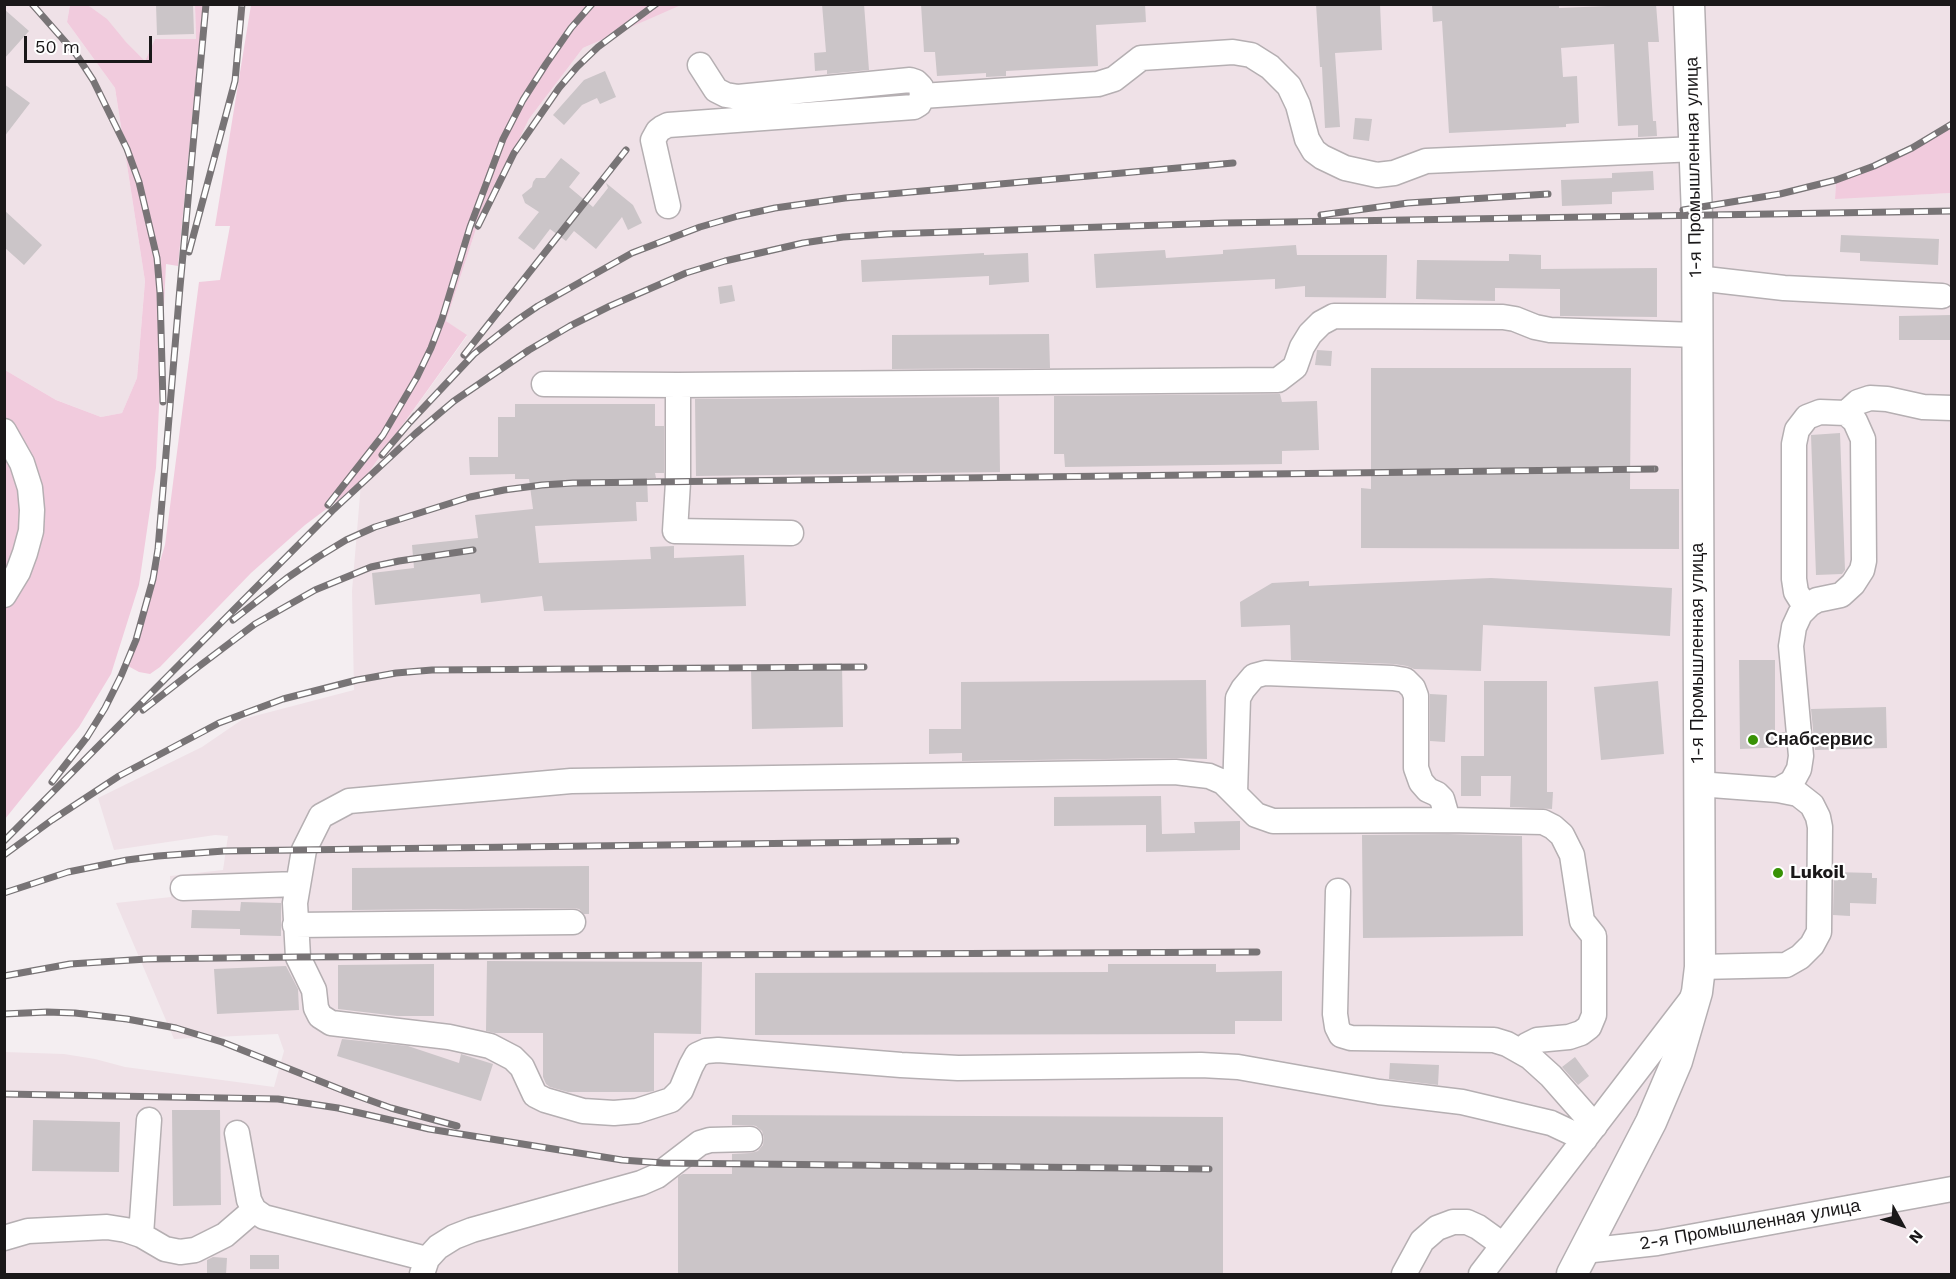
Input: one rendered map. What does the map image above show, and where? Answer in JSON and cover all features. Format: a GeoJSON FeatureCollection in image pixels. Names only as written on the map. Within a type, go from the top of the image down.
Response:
{"type":"FeatureCollection","features":[{"type":"Feature","properties":{"kind":"main road","name":"1-я Промышленная улица"},"geometry":{"type":"LineString","coordinates":[[1578,1263],[1651,1122],[1677,1061],[1698,979],[1696,149],[1689,4]]}},
{"type":"Feature","properties":{"kind":"street"},"geometry":{"type":"LineString","coordinates":[[922,96],[1098,84],[1114,79],[1141,58],[1233,52],[1251,55],[1270,67],[1289,86],[1298,105],[1307,139],[1314,151],[1345,168],[1377,175],[1394,173],[1426,161],[1696,149]]}},
{"type":"Feature","properties":{"kind":"street"},"geometry":{"type":"LineString","coordinates":[[668,206],[653,140],[658,131],[668,125],[914,107],[919,104],[922,96],[921,87],[910,80],[738,97],[716,90],[700,65]]}},
{"type":"Feature","properties":{"kind":"street"},"geometry":{"type":"LineString","coordinates":[[1697,278],[1784,288],[1942,296]]}},
{"type":"Feature","properties":{"kind":"street"},"geometry":{"type":"LineString","coordinates":[[544,384],[1278,380],[1295,367],[1302,347],[1310,334],[1321,323],[1334,316],[1503,316],[1550,330],[1696,334]]}},
{"type":"Feature","properties":{"kind":"street"},"geometry":{"type":"LineString","coordinates":[[678,385],[678,482],[675,531],[791,533]]}},
{"type":"Feature","properties":{"kind":"street"},"geometry":{"type":"LineString","coordinates":[[1846,413],[1858,402],[1870,398],[1952,408]]}},
{"type":"Feature","properties":{"kind":"street"},"geometry":{"type":"LineString","coordinates":[[1778,790],[1792,782],[1799,769],[1801,756],[1791,646],[1794,627],[1800,614],[1806,608],[1817,600],[1841,595],[1853,584],[1862,570],[1864,561],[1863,439],[1855,421],[1846,413],[1820,412],[1808,417],[1797,430],[1794,579],[1796,592],[1806,608]]}},
{"type":"Feature","properties":{"kind":"street"},"geometry":{"type":"LineString","coordinates":[[4,431],[22,463],[30,488],[32,510],[31,531],[25,553],[18,572],[4,595]]}},
{"type":"Feature","properties":{"kind":"street"},"geometry":{"type":"LineString","coordinates":[[1235,793],[1238,698],[1243,688],[1254,676],[1265,673],[1393,678],[1405,680],[1413,688],[1416,696],[1416,768],[1421,782],[1428,790],[1442,799],[1448,820]]}},
{"type":"Feature","properties":{"kind":"street"},"geometry":{"type":"LineString","coordinates":[[1520,1051],[1537,1040],[1569,1037],[1581,1033],[1589,1027],[1594,1015],[1594,936],[1582,921],[1572,855],[1562,835],[1553,827],[1542,822],[1273,821],[1256,815],[1223,782],[1209,776],[1174,772],[571,781],[349,801],[321,816],[304,850],[297,884],[295,925],[298,957],[314,990],[316,1008],[320,1016],[331,1023],[449,1037],[490,1046],[513,1058],[522,1067],[535,1095],[583,1110],[614,1113],[637,1111],[671,1100],[681,1090],[698,1055],[706,1051],[718,1050],[957,1068],[1201,1065],[1238,1067],[1379,1092],[1462,1102],[1590,1133]]}},
{"type":"Feature","properties":{"kind":"street"},"geometry":{"type":"LineString","coordinates":[[1480,1275],[1590,1133],[1698,979],[1786,965],[1800,957],[1812,945],[1819,932],[1820,827],[1812,805],[1798,794],[1778,790],[1698,784]]}},
{"type":"Feature","properties":{"kind":"street"},"geometry":{"type":"LineString","coordinates":[[183,888],[297,884]]}},
{"type":"Feature","properties":{"kind":"street"},"geometry":{"type":"LineString","coordinates":[[1338,891],[1335,1014],[1341,1035],[1351,1038],[1494,1040],[1520,1051],[1551,1076],[1590,1133]]}},
{"type":"Feature","properties":{"kind":"street"},"geometry":{"type":"LineString","coordinates":[[295,925],[573,922]]}},
{"type":"Feature","properties":{"kind":"street"},"geometry":{"type":"LineString","coordinates":[[141,1235],[149,1120]]}},
{"type":"Feature","properties":{"kind":"street"},"geometry":{"type":"LineString","coordinates":[[237,1133],[249,1200],[254,1210],[264,1217],[424,1267],[438,1247],[454,1237],[641,1183],[666,1169],[700,1143],[710,1140],[750,1139]]}},
{"type":"Feature","properties":{"kind":"street","name":"2-я Промышленная улица"},"geometry":{"type":"LineString","coordinates":[[1578,1263],[1657,1243],[1952,1189]]}},
{"type":"Feature","properties":{"kind":"street"},"geometry":{"type":"LineString","coordinates":[[4,1238],[28,1231],[106,1227],[141,1235],[165,1249],[180,1252],[195,1250],[225,1235],[254,1210]]}},
{"type":"Feature","properties":{"kind":"street"},"geometry":{"type":"LineString","coordinates":[[1404,1275],[1422,1242],[1437,1228],[1453,1222],[1467,1222],[1478,1227],[1503,1245]]}},
{"type":"Feature","properties":{"kind":"shaded area"},"geometry":{"type":"Polygon","coordinates":[[[681,4],[1951,5],[1951,124],[1912,148],[1874,166],[1836,180],[1835,198],[1951,193],[1951,1274],[5,1274],[4,1052],[64,1054],[125,1067],[274,1087],[284,1051],[278,1034],[174,1039],[116,903],[171,897],[170,876],[223,870],[228,836],[215,835],[114,850],[98,798],[202,747],[243,719],[354,690],[352,591],[361,483],[467,336],[446,321],[476,229],[529,119],[583,48],[681,4]]]}},
{"type":"Feature","properties":{"kind":"shaded area"},"geometry":{"type":"Polygon","coordinates":[[[5,5],[70,5],[67,22],[115,88],[145,281],[137,378],[122,413],[101,417],[56,400],[5,370],[5,5]]]}},
{"type":"Feature","properties":{"kind":"shaded area"},"geometry":{"type":"Polygon","coordinates":[[[70,5],[195,5],[196,39],[155,39],[145,61],[89,6],[70,5]]]}},
{"type":"Feature","properties":{"kind":"shaded area"},"geometry":{"type":"Polygon","coordinates":[[[70,5],[89,6],[107,19],[145,61],[155,39],[196,39],[195,5],[203,5],[178,266],[166,264],[156,468],[139,585],[111,674],[79,727],[5,819],[5,370],[56,400],[101,417],[122,413],[137,378],[145,281],[115,88],[67,22],[70,5]]]}},
{"type":"Feature","properties":{"kind":"shaded area"},"geometry":{"type":"Polygon","coordinates":[[[251,5],[681,5],[583,48],[529,119],[476,229],[446,321],[467,335],[361,483],[305,525],[251,573],[160,667],[150,674],[139,672],[128,666],[165,545],[199,282],[220,280],[230,226],[215,226],[251,5]]]}},
{"type":"Feature","properties":{"kind":"shaded area"},"geometry":{"type":"Polygon","coordinates":[[[1951,124],[1951,193],[1835,199],[1836,180],[1874,166],[1912,148],[1951,124]]]}},
{"type":"Feature","properties":{"kind":"building"},"geometry":{"type":"Polygon","coordinates":[[[156,4],[193,4],[194,34],[157,35],[156,4]]]}},
{"type":"Feature","properties":{"kind":"building"},"geometry":{"type":"Polygon","coordinates":[[[822,4],[864,4],[869,70],[827,74],[827,70],[815,71],[814,53],[826,52],[822,4]]]}},
{"type":"Feature","properties":{"kind":"building"},"geometry":{"type":"Polygon","coordinates":[[[921,4],[1145,4],[1146,22],[1096,25],[1098,66],[1006,71],[1006,76],[986,77],[986,73],[937,76],[935,52],[924,52],[921,4]]]}},
{"type":"Feature","properties":{"kind":"building"},"geometry":{"type":"Polygon","coordinates":[[[1316,4],[1380,4],[1382,50],[1335,53],[1340,127],[1325,128],[1316,4]]]}},
{"type":"Feature","properties":{"kind":"building"},"geometry":{"type":"Polygon","coordinates":[[[1432,4],[1559,4],[1559,8],[1656,4],[1659,42],[1648,42],[1653,121],[1656,121],[1657,136],[1638,137],[1638,125],[1618,126],[1614,44],[1561,48],[1563,77],[1577,76],[1579,123],[1566,124],[1566,127],[1449,133],[1442,21],[1433,22],[1432,4]]]}},
{"type":"Feature","properties":{"kind":"building"},"geometry":{"type":"Polygon","coordinates":[[[4,9],[29,31],[4,59],[4,9]]]}},
{"type":"Feature","properties":{"kind":"building"},"geometry":{"type":"Polygon","coordinates":[[[605,71],[616,97],[600,104],[597,98],[582,105],[564,125],[553,115],[584,80],[605,71]]]}},
{"type":"Feature","properties":{"kind":"building"},"geometry":{"type":"Polygon","coordinates":[[[4,84],[30,103],[4,137],[4,84]]]}},
{"type":"Feature","properties":{"kind":"building"},"geometry":{"type":"Polygon","coordinates":[[[1355,118],[1372,119],[1369,141],[1353,139],[1355,118]]]}},
{"type":"Feature","properties":{"kind":"building"},"geometry":{"type":"Polygon","coordinates":[[[561,158],[580,173],[569,187],[593,207],[608,188],[606,183],[633,205],[642,223],[628,230],[622,217],[596,249],[574,231],[566,241],[550,229],[534,250],[518,238],[539,212],[525,203],[522,195],[532,187],[536,178],[545,178],[561,158]]]}},
{"type":"Feature","properties":{"kind":"building"},"geometry":{"type":"Polygon","coordinates":[[[1653,171],[1654,190],[1612,192],[1612,204],[1562,206],[1561,180],[1612,178],[1612,173],[1653,171]]]}},
{"type":"Feature","properties":{"kind":"building"},"geometry":{"type":"Polygon","coordinates":[[[4,210],[42,245],[24,265],[4,247],[4,210]]]}},
{"type":"Feature","properties":{"kind":"building"},"geometry":{"type":"Polygon","coordinates":[[[1841,235],[1939,239],[1938,265],[1860,261],[1860,253],[1840,252],[1841,235]]]}},
{"type":"Feature","properties":{"kind":"building"},"geometry":{"type":"Polygon","coordinates":[[[1296,245],[1297,255],[1387,255],[1386,298],[1305,297],[1305,286],[1275,289],[1275,279],[1096,288],[1094,254],[1165,250],[1166,258],[1223,254],[1223,250],[1296,245]]]}},
{"type":"Feature","properties":{"kind":"building"},"geometry":{"type":"Polygon","coordinates":[[[984,253],[984,255],[1028,253],[1029,282],[989,285],[989,276],[862,282],[861,260],[984,253]]]}},
{"type":"Feature","properties":{"kind":"building"},"geometry":{"type":"Polygon","coordinates":[[[1509,254],[1541,255],[1541,269],[1657,268],[1657,317],[1560,316],[1560,289],[1495,288],[1495,301],[1416,299],[1417,260],[1509,261],[1509,254]]]}},
{"type":"Feature","properties":{"kind":"building"},"geometry":{"type":"Polygon","coordinates":[[[732,285],[735,301],[720,304],[718,287],[732,285]]]}},
{"type":"Feature","properties":{"kind":"building"},"geometry":{"type":"Polygon","coordinates":[[[1952,315],[1952,340],[1899,340],[1899,316],[1952,315]]]}},
{"type":"Feature","properties":{"kind":"building"},"geometry":{"type":"Polygon","coordinates":[[[1049,334],[1050,368],[892,369],[892,335],[1049,334]]]}},
{"type":"Feature","properties":{"kind":"building"},"geometry":{"type":"Polygon","coordinates":[[[1317,350],[1332,351],[1331,366],[1315,365],[1317,350]]]}},
{"type":"Feature","properties":{"kind":"building"},"geometry":{"type":"Polygon","coordinates":[[[1371,368],[1631,368],[1630,489],[1679,489],[1679,549],[1361,548],[1361,488],[1371,489],[1371,368]]]}},
{"type":"Feature","properties":{"kind":"building"},"geometry":{"type":"Polygon","coordinates":[[[1280,394],[1282,402],[1317,401],[1319,450],[1282,451],[1282,464],[1065,467],[1064,454],[1054,454],[1054,396],[1280,394]]]}},
{"type":"Feature","properties":{"kind":"building"},"geometry":{"type":"Polygon","coordinates":[[[999,397],[1000,472],[696,476],[695,399],[999,397]]]}},
{"type":"Feature","properties":{"kind":"building"},"geometry":{"type":"Polygon","coordinates":[[[515,404],[655,404],[655,426],[664,426],[664,473],[655,473],[656,478],[647,478],[648,502],[636,502],[637,521],[535,526],[539,563],[651,559],[650,547],[674,546],[674,558],[744,555],[746,606],[544,611],[542,596],[481,603],[480,594],[375,605],[372,573],[414,568],[412,545],[478,538],[475,515],[533,509],[529,479],[515,479],[515,474],[470,475],[469,457],[498,457],[498,417],[515,417],[515,404]]]}},
{"type":"Feature","properties":{"kind":"building"},"geometry":{"type":"Polygon","coordinates":[[[1840,433],[1845,570],[1842,574],[1816,575],[1811,435],[1840,433]]]}},
{"type":"Feature","properties":{"kind":"building"},"geometry":{"type":"Polygon","coordinates":[[[1491,578],[1672,588],[1670,636],[1483,625],[1481,671],[1414,669],[1394,664],[1291,660],[1290,625],[1241,627],[1240,602],[1272,583],[1309,581],[1309,586],[1491,578]]]}},
{"type":"Feature","properties":{"kind":"building"},"geometry":{"type":"Polygon","coordinates":[[[1739,660],[1775,660],[1775,733],[1785,732],[1786,747],[1740,749],[1739,660]]]}},
{"type":"Feature","properties":{"kind":"building"},"geometry":{"type":"Polygon","coordinates":[[[842,663],[843,727],[752,729],[751,665],[842,663]]]}},
{"type":"Feature","properties":{"kind":"building"},"geometry":{"type":"Polygon","coordinates":[[[1206,680],[1207,759],[962,761],[962,753],[929,754],[929,729],[961,729],[961,682],[1206,680]]]}},
{"type":"Feature","properties":{"kind":"building"},"geometry":{"type":"Polygon","coordinates":[[[1484,681],[1547,681],[1547,792],[1553,792],[1552,809],[1510,807],[1511,776],[1481,776],[1481,796],[1461,796],[1461,756],[1484,756],[1484,681]]]}},
{"type":"Feature","properties":{"kind":"building"},"geometry":{"type":"Polygon","coordinates":[[[1658,681],[1664,754],[1601,760],[1594,687],[1658,681]]]}},
{"type":"Feature","properties":{"kind":"building"},"geometry":{"type":"Polygon","coordinates":[[[1430,694],[1447,695],[1445,742],[1430,741],[1430,694]]]}},
{"type":"Feature","properties":{"kind":"building"},"geometry":{"type":"Polygon","coordinates":[[[1886,707],[1887,748],[1815,750],[1811,709],[1886,707]]]}},
{"type":"Feature","properties":{"kind":"building"},"geometry":{"type":"Polygon","coordinates":[[[1161,796],[1162,834],[1195,833],[1194,822],[1240,821],[1240,850],[1146,852],[1146,825],[1054,826],[1054,797],[1161,796]]]}},
{"type":"Feature","properties":{"kind":"building"},"geometry":{"type":"Polygon","coordinates":[[[1362,835],[1522,836],[1523,936],[1363,938],[1362,835]]]}},
{"type":"Feature","properties":{"kind":"building"},"geometry":{"type":"Polygon","coordinates":[[[589,866],[589,914],[573,908],[352,910],[352,868],[589,866]]]}},
{"type":"Feature","properties":{"kind":"building"},"geometry":{"type":"Polygon","coordinates":[[[1834,872],[1872,873],[1872,878],[1877,878],[1876,904],[1850,903],[1850,916],[1833,915],[1834,872]]]}},
{"type":"Feature","properties":{"kind":"building"},"geometry":{"type":"Polygon","coordinates":[[[241,902],[281,903],[281,936],[240,935],[240,929],[191,928],[192,910],[240,911],[241,902]]]}},
{"type":"Feature","properties":{"kind":"building"},"geometry":{"type":"Polygon","coordinates":[[[487,961],[702,962],[701,1034],[654,1033],[654,1091],[568,1092],[550,1087],[543,1077],[543,1033],[486,1031],[487,961]]]}},
{"type":"Feature","properties":{"kind":"building"},"geometry":{"type":"Polygon","coordinates":[[[434,964],[434,1016],[397,1016],[338,1009],[338,965],[434,964]]]}},
{"type":"Feature","properties":{"kind":"building"},"geometry":{"type":"Polygon","coordinates":[[[1108,964],[1216,964],[1216,972],[1282,971],[1282,1021],[1235,1021],[1235,1034],[755,1035],[755,973],[1108,972],[1108,964]]]}},
{"type":"Feature","properties":{"kind":"building"},"geometry":{"type":"Polygon","coordinates":[[[286,966],[298,989],[299,1010],[217,1014],[214,969],[286,966]]]}},
{"type":"Feature","properties":{"kind":"building"},"geometry":{"type":"Polygon","coordinates":[[[342,1039],[408,1046],[459,1063],[461,1054],[493,1064],[481,1101],[337,1056],[342,1039]]]}},
{"type":"Feature","properties":{"kind":"building"},"geometry":{"type":"Polygon","coordinates":[[[1575,1057],[1589,1076],[1578,1085],[1562,1067],[1575,1057]]]}},
{"type":"Feature","properties":{"kind":"building"},"geometry":{"type":"Polygon","coordinates":[[[1390,1063],[1439,1065],[1438,1085],[1389,1079],[1390,1063]]]}},
{"type":"Feature","properties":{"kind":"building"},"geometry":{"type":"Polygon","coordinates":[[[172,1110],[220,1110],[221,1205],[173,1206],[172,1110]]]}},
{"type":"Feature","properties":{"kind":"building"},"geometry":{"type":"Polygon","coordinates":[[[732,1115],[1223,1117],[1223,1275],[678,1275],[678,1177],[683,1174],[732,1174],[732,1154],[758,1151],[763,1145],[762,1131],[756,1126],[732,1125],[732,1115]]]}},
{"type":"Feature","properties":{"kind":"building"},"geometry":{"type":"Polygon","coordinates":[[[33,1120],[120,1122],[119,1172],[32,1171],[33,1120]]]}},
{"type":"Feature","properties":{"kind":"building"},"geometry":{"type":"Polygon","coordinates":[[[250,1255],[279,1255],[279,1269],[250,1269],[250,1255]]]}},
{"type":"Feature","properties":{"kind":"building"},"geometry":{"type":"Polygon","coordinates":[[[213,1257],[227,1258],[226,1275],[207,1275],[207,1260],[213,1257]]]}},
{"type":"Feature","properties":{"kind":"railway"},"geometry":{"type":"LineString","coordinates":[[32,4],[76,54],[93,80],[127,149],[139,182],[157,258],[163,402]]}},
{"type":"Feature","properties":{"kind":"railway"},"geometry":{"type":"LineString","coordinates":[[52,782],[87,737],[121,676],[136,640],[153,579],[158,549],[206,4]]}},
{"type":"Feature","properties":{"kind":"railway"},"geometry":{"type":"LineString","coordinates":[[189,252],[235,81],[242,4]]}},
{"type":"Feature","properties":{"kind":"railway"},"geometry":{"type":"LineString","coordinates":[[328,505],[383,435],[417,377],[442,319],[470,227],[503,139],[523,100],[546,64],[571,28],[592,4]]}},
{"type":"Feature","properties":{"kind":"railway"},"geometry":{"type":"LineString","coordinates":[[478,226],[514,153],[559,88],[598,47],[656,4]]}},
{"type":"Feature","properties":{"kind":"railway"},"geometry":{"type":"LineString","coordinates":[[1683,210],[1780,194],[1836,180],[1874,166],[1912,148],[1952,124]]}},
{"type":"Feature","properties":{"kind":"railway"},"geometry":{"type":"LineString","coordinates":[[464,355],[626,150]]}},
{"type":"Feature","properties":{"kind":"railway"},"geometry":{"type":"LineString","coordinates":[[410,422],[474,354],[538,306],[632,253],[700,227],[775,208],[845,198],[1233,163]]}},
{"type":"Feature","properties":{"kind":"railway"},"geometry":{"type":"LineString","coordinates":[[1321,215],[1408,203],[1548,194]]}},
{"type":"Feature","properties":{"kind":"railway"},"geometry":{"type":"LineString","coordinates":[[4,841],[332,511],[454,401],[529,350],[570,326],[686,273],[725,261],[803,243],[888,234],[1224,223],[1952,211]]}},
{"type":"Feature","properties":{"kind":"railway"},"geometry":{"type":"LineString","coordinates":[[382,455],[415,416]]}},
{"type":"Feature","properties":{"kind":"railway"},"geometry":{"type":"LineString","coordinates":[[233,620],[318,557],[346,540],[375,527],[470,497],[542,485],[1655,469]]}},
{"type":"Feature","properties":{"kind":"railway"},"geometry":{"type":"LineString","coordinates":[[143,710],[255,624],[315,590],[371,567],[473,550]]}},
{"type":"Feature","properties":{"kind":"railway"},"geometry":{"type":"LineString","coordinates":[[4,855],[119,776],[219,723],[283,699],[357,680],[432,670],[864,667]]}},
{"type":"Feature","properties":{"kind":"railway"},"geometry":{"type":"LineString","coordinates":[[4,893],[68,872],[127,860],[224,851],[956,841]]}},
{"type":"Feature","properties":{"kind":"railway"},"geometry":{"type":"LineString","coordinates":[[4,976],[70,964],[147,959],[1257,952]]}},
{"type":"Feature","properties":{"kind":"railway"},"geometry":{"type":"LineString","coordinates":[[4,1014],[75,1013],[176,1028],[222,1042],[391,1108],[457,1126]]}},
{"type":"Feature","properties":{"kind":"railway"},"geometry":{"type":"LineString","coordinates":[[4,1094],[278,1099],[338,1108],[429,1129],[622,1160],[663,1163],[1209,1169]]}},
{"type":"Feature","properties":{"kind":"place","name":"Снабсервис"},"geometry":{"type":"Point","coordinates":[1753,740]}},
{"type":"Feature","properties":{"kind":"place","name":"Lukoil"},"geometry":{"type":"Point","coordinates":[1778,873]}}]}
